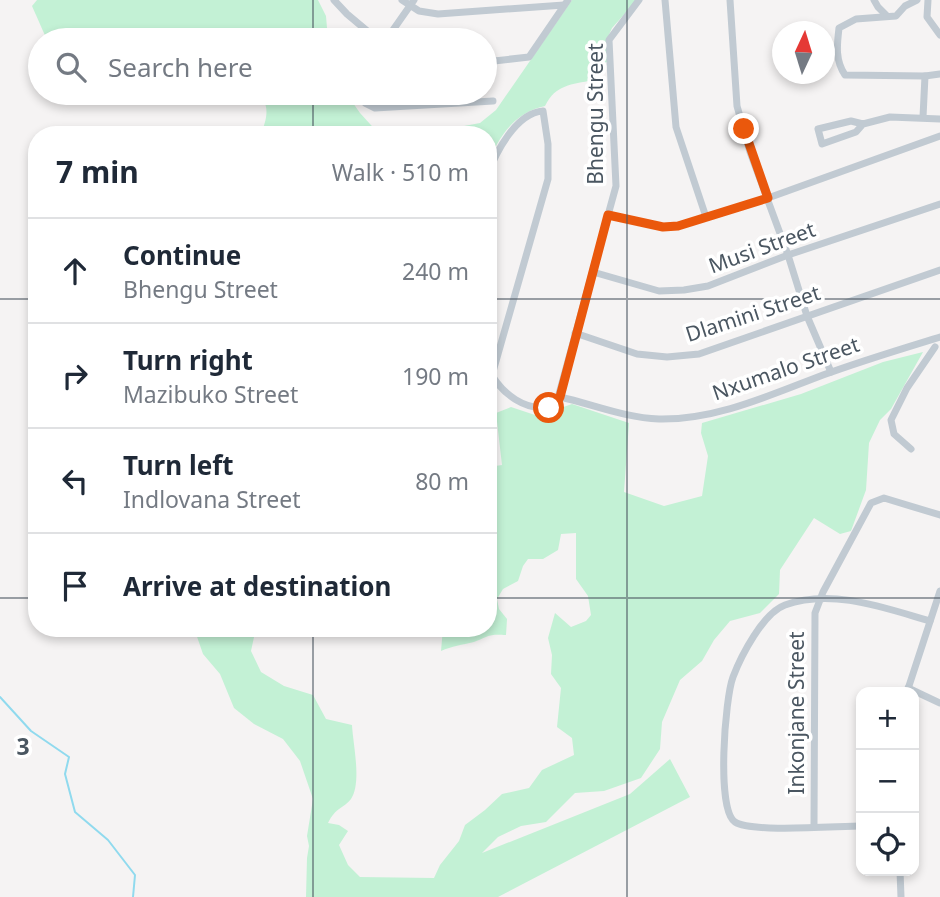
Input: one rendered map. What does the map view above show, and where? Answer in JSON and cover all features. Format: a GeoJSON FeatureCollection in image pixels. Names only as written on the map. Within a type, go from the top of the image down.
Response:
{"type":"FeatureCollection","features":[{"type":"Feature","properties":{"kind":"street"},"geometry":{"type":"LineString","coordinates":[[334,0],[363,28]]}},
{"type":"Feature","properties":{"kind":"street"},"geometry":{"type":"LineString","coordinates":[[402,0],[412,3],[419,11],[438,14],[566,2]]}},
{"type":"Feature","properties":{"kind":"street","name":"Bhengu Street"},"geometry":{"type":"LineString","coordinates":[[560,397],[575,332],[616,186],[609,40],[639,0]]}},
{"type":"Feature","properties":{"kind":"street"},"geometry":{"type":"LineString","coordinates":[[665,0],[676,127],[706,217]]}},
{"type":"Feature","properties":{"kind":"street"},"geometry":{"type":"LineString","coordinates":[[730,0],[737,106],[750,152],[807,316],[831,372]]}},
{"type":"Feature","properties":{"kind":"street"},"geometry":{"type":"LineString","coordinates":[[874,0],[887,16]]}},
{"type":"Feature","properties":{"kind":"street"},"geometry":{"type":"LineString","coordinates":[[917,0],[904,3],[896,16],[856,19],[839,28],[836,50],[840,67],[845,75],[940,74]]}},
{"type":"Feature","properties":{"kind":"street"},"geometry":{"type":"LineString","coordinates":[[928,0],[927,17],[940,35]]}},
{"type":"Feature","properties":{"kind":"street"},"geometry":{"type":"LineString","coordinates":[[497,61],[529,57],[566,2]]}},
{"type":"Feature","properties":{"kind":"street"},"geometry":{"type":"LineString","coordinates":[[394,28],[412,3]]}},
{"type":"Feature","properties":{"kind":"street"},"geometry":{"type":"LineString","coordinates":[[923,117],[925,76]]}},
{"type":"Feature","properties":{"kind":"street"},"geometry":{"type":"LineString","coordinates":[[369,105],[375,108],[426,105]]}},
{"type":"Feature","properties":{"kind":"street"},"geometry":{"type":"LineString","coordinates":[[497,155],[511,132],[534,112],[542,111],[548,144],[548,179],[497,358]]}},
{"type":"Feature","properties":{"kind":"street"},"geometry":{"type":"LineString","coordinates":[[863,124],[856,132],[822,144],[818,129],[851,121],[863,124],[890,117],[940,119]]}},
{"type":"Feature","properties":{"kind":"street"},"geometry":{"type":"LineString","coordinates":[[842,123],[846,136]]}},
{"type":"Feature","properties":{"kind":"street"},"geometry":{"type":"LineString","coordinates":[[608,215],[663,227],[678,226],[768,198],[940,136]]}},
{"type":"Feature","properties":{"kind":"street","name":"Musi Street"},"geometry":{"type":"LineString","coordinates":[[593,272],[650,289],[684,290],[708,286],[940,204]]}},
{"type":"Feature","properties":{"kind":"street","name":"Dlamini Street"},"geometry":{"type":"LineString","coordinates":[[575,332],[637,354],[667,357],[699,354],[940,270]]}},
{"type":"Feature","properties":{"kind":"street","name":"Nxumalo Street"},"geometry":{"type":"LineString","coordinates":[[560,397],[624,414],[657,419],[687,418],[727,411],[831,372],[940,337]]}},
{"type":"Feature","properties":{"kind":"street"},"geometry":{"type":"LineString","coordinates":[[911,449],[894,434],[891,420],[907,388],[937,348],[918,344]]}},
{"type":"Feature","properties":{"kind":"street"},"geometry":{"type":"LineString","coordinates":[[497,382],[513,400],[538,408],[556,405],[560,397]]}},
{"type":"Feature","properties":{"kind":"street","name":"Inkonjane Street"},"geometry":{"type":"LineString","coordinates":[[814,826],[814,644],[815,613],[820,600],[872,503],[884,498],[940,515]]}},
{"type":"Feature","properties":{"kind":"street"},"geometry":{"type":"LineString","coordinates":[[908,687],[940,591]]}},
{"type":"Feature","properties":{"kind":"street"},"geometry":{"type":"LineString","coordinates":[[856,826],[760,827],[736,823],[729,816],[724,789],[726,728],[733,677],[767,616],[783,606],[820,600],[864,601],[930,621]]}},
{"type":"Feature","properties":{"kind":"street"},"geometry":{"type":"LineString","coordinates":[[919,695],[940,704]]}},
{"type":"Feature","properties":{"kind":"street"},"geometry":{"type":"LineString","coordinates":[[901,876],[901,897]]}},
{"type":"Feature","properties":{"kind":"green space"},"geometry":{"type":"Polygon","coordinates":[[[37,0],[318,0],[326,16],[327,28],[42,28],[32,6],[37,0]]]}},
{"type":"Feature","properties":{"kind":"green space"},"geometry":{"type":"Polygon","coordinates":[[[572,0],[637,0],[612,28],[607,39],[608,62],[593,64],[593,80],[559,89],[545,106],[516,120],[497,144],[497,126],[464,126],[480,123],[496,110],[572,0]]]}},
{"type":"Feature","properties":{"kind":"green space"},"geometry":{"type":"Polygon","coordinates":[[[265,105],[354,105],[372,126],[264,126],[267,113],[265,105]]]}},
{"type":"Feature","properties":{"kind":"green space"},"geometry":{"type":"Polygon","coordinates":[[[923,352],[891,409],[880,420],[869,443],[866,490],[851,531],[840,534],[814,518],[780,570],[779,594],[760,613],[730,621],[714,640],[702,661],[680,680],[662,722],[660,749],[641,778],[604,791],[575,793],[546,822],[521,826],[498,837],[482,853],[630,794],[670,759],[690,797],[498,897],[306,897],[309,846],[307,836],[313,799],[300,761],[283,739],[254,724],[234,708],[220,674],[203,654],[197,637],[254,637],[251,651],[261,672],[284,686],[313,695],[326,719],[352,725],[356,763],[354,792],[351,799],[328,823],[339,825],[348,831],[339,845],[348,865],[360,877],[434,878],[440,865],[459,841],[465,825],[502,794],[529,788],[542,770],[574,755],[572,738],[557,727],[561,688],[551,674],[552,655],[548,638],[555,613],[571,627],[586,621],[591,615],[588,596],[576,579],[576,533],[561,534],[558,550],[543,559],[528,559],[518,581],[503,589],[497,599],[497,466],[502,465],[497,413],[511,407],[538,416],[572,404],[629,423],[624,492],[664,506],[702,496],[708,456],[701,433],[702,423],[801,394],[883,362],[923,352]]]}},
{"type":"Feature","properties":{"kind":"green space"},"geometry":{"type":"Polygon","coordinates":[[[497,599],[499,609],[507,619],[506,635],[497,635],[497,599]]]}},
{"type":"Feature","properties":{"kind":"green space"},"geometry":{"type":"Polygon","coordinates":[[[442,637],[486,637],[474,642],[441,651],[442,637]]]}},
{"type":"Feature","properties":{"kind":"waterway"},"geometry":{"type":"LineString","coordinates":[[0,697],[31,731],[69,757],[65,774],[75,812],[108,840],[135,875],[133,897]]}},
{"type":"Feature","properties":{"kind":"route"},"geometry":{"type":"LineString","coordinates":[[549,408],[556,405],[560,397],[608,215],[663,227],[678,226],[768,198],[744,129]]}}]}
